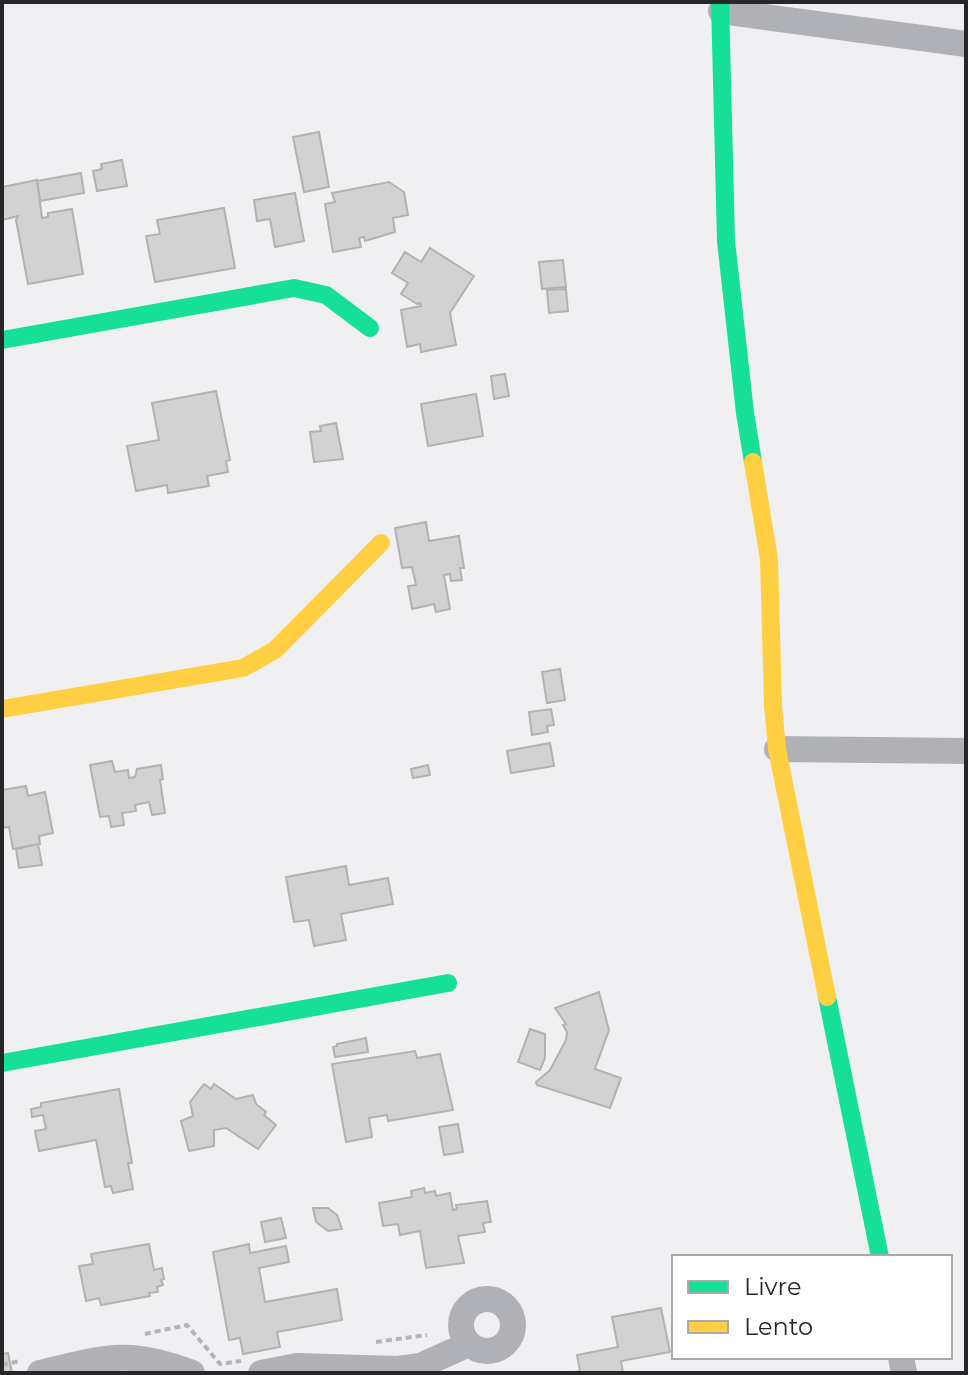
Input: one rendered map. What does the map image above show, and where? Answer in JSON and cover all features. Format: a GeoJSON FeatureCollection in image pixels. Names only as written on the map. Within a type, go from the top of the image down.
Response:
{"type":"FeatureCollection","features":[{"type":"Feature","properties":{"kind":"street"},"geometry":{"type":"LineString","coordinates":[[880,1255],[777,749],[769,559],[745,413],[726,241],[721,7],[966,44]]}},
{"type":"Feature","properties":{"kind":"street"},"geometry":{"type":"LineString","coordinates":[[2,340],[294,288],[326,295],[370,328]]}},
{"type":"Feature","properties":{"kind":"street"},"geometry":{"type":"LineString","coordinates":[[2,709],[243,668],[275,650],[381,543]]}},
{"type":"Feature","properties":{"kind":"street"},"geometry":{"type":"LineString","coordinates":[[777,749],[966,751]]}},
{"type":"Feature","properties":{"kind":"street"},"geometry":{"type":"LineString","coordinates":[[2,1063],[448,983]]}},
{"type":"Feature","properties":{"kind":"street"},"geometry":{"type":"LineString","coordinates":[[256,1366],[398,1369],[429,1363],[466,1337]]}},
{"type":"Feature","properties":{"kind":"street"},"geometry":{"type":"LineString","coordinates":[[36,1366],[122,1357],[156,1360],[192,1373]]}},
{"type":"Feature","properties":{"kind":"path"},"geometry":{"type":"LineString","coordinates":[[141,1335],[187,1325],[220,1364],[256,1366]]}},
{"type":"Feature","properties":{"kind":"path"},"geometry":{"type":"LineString","coordinates":[[371,1343],[466,1337]]}},
{"type":"Feature","properties":{"kind":"path"},"geometry":{"type":"LineString","coordinates":[[2,1365],[36,1366]]}},
{"type":"Feature","properties":{"kind":"building"},"geometry":{"type":"Polygon","coordinates":[[[319,132],[329,187],[304,192],[293,137],[319,132]]]}},
{"type":"Feature","properties":{"kind":"building"},"geometry":{"type":"Polygon","coordinates":[[[122,160],[127,186],[97,191],[93,171],[102,169],[101,164],[122,160]]]}},
{"type":"Feature","properties":{"kind":"building"},"geometry":{"type":"Polygon","coordinates":[[[81,173],[84,193],[40,201],[37,181],[81,173]]]}},
{"type":"Feature","properties":{"kind":"building"},"geometry":{"type":"Polygon","coordinates":[[[37,180],[42,218],[48,217],[48,213],[72,209],[83,274],[28,284],[16,220],[18,216],[2,220],[2,187],[37,180]]]}},
{"type":"Feature","properties":{"kind":"building"},"geometry":{"type":"Polygon","coordinates":[[[389,182],[404,192],[408,215],[393,218],[395,232],[365,241],[364,237],[359,238],[361,247],[333,252],[325,204],[335,202],[332,193],[389,182]]]}},
{"type":"Feature","properties":{"kind":"building"},"geometry":{"type":"Polygon","coordinates":[[[295,193],[304,241],[275,247],[270,219],[257,221],[254,200],[295,193]]]}},
{"type":"Feature","properties":{"kind":"building"},"geometry":{"type":"Polygon","coordinates":[[[224,208],[235,268],[155,282],[146,236],[160,234],[157,220],[224,208]]]}},
{"type":"Feature","properties":{"kind":"building"},"geometry":{"type":"Polygon","coordinates":[[[430,248],[474,276],[450,313],[456,345],[421,352],[420,344],[407,347],[401,310],[421,306],[420,303],[401,294],[408,283],[392,273],[405,252],[421,262],[430,248]]]}},
{"type":"Feature","properties":{"kind":"building"},"geometry":{"type":"Polygon","coordinates":[[[563,260],[566,287],[542,289],[539,262],[563,260]]]}},
{"type":"Feature","properties":{"kind":"building"},"geometry":{"type":"Polygon","coordinates":[[[566,289],[568,311],[549,313],[547,290],[566,289]]]}},
{"type":"Feature","properties":{"kind":"building"},"geometry":{"type":"Polygon","coordinates":[[[505,374],[509,396],[494,399],[491,376],[505,374]]]}},
{"type":"Feature","properties":{"kind":"building"},"geometry":{"type":"Polygon","coordinates":[[[216,391],[230,460],[226,461],[228,472],[207,476],[209,486],[168,493],[167,485],[136,491],[127,446],[159,440],[152,403],[216,391]]]}},
{"type":"Feature","properties":{"kind":"building"},"geometry":{"type":"Polygon","coordinates":[[[476,394],[483,436],[428,446],[421,404],[476,394]]]}},
{"type":"Feature","properties":{"kind":"building"},"geometry":{"type":"Polygon","coordinates":[[[336,423],[343,459],[314,462],[310,432],[321,431],[320,426],[336,423]]]}},
{"type":"Feature","properties":{"kind":"building"},"geometry":{"type":"Polygon","coordinates":[[[426,522],[429,541],[459,536],[464,568],[460,568],[462,580],[451,581],[450,574],[444,575],[450,609],[436,612],[434,604],[412,609],[408,586],[416,585],[412,567],[402,568],[395,528],[426,522]]]}},
{"type":"Feature","properties":{"kind":"building"},"geometry":{"type":"Polygon","coordinates":[[[560,669],[565,700],[547,703],[542,672],[560,669]]]}},
{"type":"Feature","properties":{"kind":"building"},"geometry":{"type":"Polygon","coordinates":[[[551,709],[554,725],[547,726],[548,732],[532,735],[529,712],[551,709]]]}},
{"type":"Feature","properties":{"kind":"building"},"geometry":{"type":"Polygon","coordinates":[[[550,743],[554,766],[511,773],[507,751],[550,743]]]}},
{"type":"Feature","properties":{"kind":"building"},"geometry":{"type":"Polygon","coordinates":[[[112,761],[115,772],[128,770],[129,778],[135,777],[137,769],[161,765],[165,813],[152,815],[149,802],[135,805],[136,811],[122,813],[124,825],[111,827],[109,816],[100,817],[90,765],[112,761]]]}},
{"type":"Feature","properties":{"kind":"building"},"geometry":{"type":"Polygon","coordinates":[[[428,765],[430,775],[413,778],[411,769],[428,765]]]}},
{"type":"Feature","properties":{"kind":"building"},"geometry":{"type":"Polygon","coordinates":[[[26,786],[28,796],[45,792],[53,833],[39,836],[40,844],[13,849],[9,827],[2,828],[2,790],[26,786]]]}},
{"type":"Feature","properties":{"kind":"building"},"geometry":{"type":"Polygon","coordinates":[[[38,844],[42,865],[19,868],[16,849],[38,844]]]}},
{"type":"Feature","properties":{"kind":"building"},"geometry":{"type":"Polygon","coordinates":[[[346,866],[349,885],[388,878],[393,904],[341,914],[346,940],[314,946],[309,920],[294,922],[286,877],[346,866]]]}},
{"type":"Feature","properties":{"kind":"building"},"geometry":{"type":"Polygon","coordinates":[[[599,992],[609,1030],[595,1069],[621,1078],[610,1108],[537,1085],[536,1082],[550,1070],[566,1040],[567,1032],[563,1025],[566,1024],[555,1008],[599,992]]]}},
{"type":"Feature","properties":{"kind":"building"},"geometry":{"type":"Polygon","coordinates":[[[530,1029],[545,1034],[545,1058],[540,1070],[518,1062],[530,1029]]]}},
{"type":"Feature","properties":{"kind":"building"},"geometry":{"type":"Polygon","coordinates":[[[366,1038],[368,1052],[335,1057],[333,1047],[337,1044],[366,1038]]]}},
{"type":"Feature","properties":{"kind":"building"},"geometry":{"type":"Polygon","coordinates":[[[415,1051],[417,1058],[440,1054],[453,1110],[388,1121],[387,1115],[369,1118],[372,1137],[346,1142],[332,1064],[415,1051]]]}},
{"type":"Feature","properties":{"kind":"building"},"geometry":{"type":"Polygon","coordinates":[[[204,1084],[211,1089],[214,1084],[236,1099],[253,1095],[256,1104],[266,1112],[264,1115],[276,1125],[258,1149],[226,1128],[214,1130],[214,1146],[189,1151],[181,1121],[193,1116],[190,1102],[204,1084]]]}},
{"type":"Feature","properties":{"kind":"building"},"geometry":{"type":"Polygon","coordinates":[[[119,1089],[132,1163],[128,1163],[133,1189],[113,1193],[111,1186],[105,1187],[96,1140],[39,1151],[35,1131],[46,1129],[43,1115],[32,1117],[31,1109],[41,1107],[41,1103],[119,1089]]]}},
{"type":"Feature","properties":{"kind":"building"},"geometry":{"type":"Polygon","coordinates":[[[458,1124],[463,1152],[444,1155],[439,1127],[458,1124]]]}},
{"type":"Feature","properties":{"kind":"building"},"geometry":{"type":"Polygon","coordinates":[[[424,1188],[425,1193],[435,1191],[436,1196],[450,1193],[453,1210],[457,1209],[456,1205],[487,1201],[491,1222],[483,1223],[485,1232],[458,1236],[464,1263],[426,1268],[420,1231],[400,1235],[398,1224],[383,1226],[379,1203],[412,1197],[411,1191],[424,1188]]]}},
{"type":"Feature","properties":{"kind":"building"},"geometry":{"type":"Polygon","coordinates":[[[313,1208],[328,1208],[337,1215],[342,1229],[328,1231],[316,1222],[313,1208]]]}},
{"type":"Feature","properties":{"kind":"building"},"geometry":{"type":"Polygon","coordinates":[[[281,1218],[286,1238],[265,1242],[261,1222],[281,1218]]]}},
{"type":"Feature","properties":{"kind":"building"},"geometry":{"type":"Polygon","coordinates":[[[149,1244],[154,1270],[162,1268],[163,1285],[157,1287],[158,1292],[101,1305],[99,1298],[86,1301],[79,1266],[93,1264],[91,1254],[149,1244]]]}},
{"type":"Feature","properties":{"kind":"building"},"geometry":{"type":"Polygon","coordinates":[[[249,1244],[250,1253],[286,1246],[289,1262],[259,1268],[265,1302],[337,1289],[342,1320],[277,1332],[280,1347],[243,1354],[240,1338],[229,1340],[213,1252],[249,1244]]]}},
{"type":"Feature","properties":{"kind":"building"},"geometry":{"type":"Polygon","coordinates":[[[661,1308],[670,1352],[621,1361],[623,1373],[569,1373],[580,1371],[577,1355],[618,1347],[612,1317],[661,1308]]]}},
{"type":"Feature","properties":{"kind":"building"},"geometry":{"type":"Polygon","coordinates":[[[8,1353],[12,1373],[2,1373],[2,1354],[8,1353]]]}},
{"type":"Feature","properties":{"kind":"traffic: fast"},"geometry":{"type":"LineString","coordinates":[[720,2],[726,241],[753,462]]}},
{"type":"Feature","properties":{"kind":"traffic: fast"},"geometry":{"type":"LineString","coordinates":[[2,340],[294,288],[326,295],[370,328]]}},
{"type":"Feature","properties":{"kind":"traffic: fast"},"geometry":{"type":"LineString","coordinates":[[2,1063],[448,983]]}},
{"type":"Feature","properties":{"kind":"traffic: fast"},"geometry":{"type":"LineString","coordinates":[[827,997],[880,1255]]}},
{"type":"Feature","properties":{"kind":"traffic: slow"},"geometry":{"type":"LineString","coordinates":[[753,462],[769,559],[777,749],[827,997]]}},
{"type":"Feature","properties":{"kind":"traffic: slow"},"geometry":{"type":"LineString","coordinates":[[2,709],[243,668],[275,650],[381,543]]}}]}
